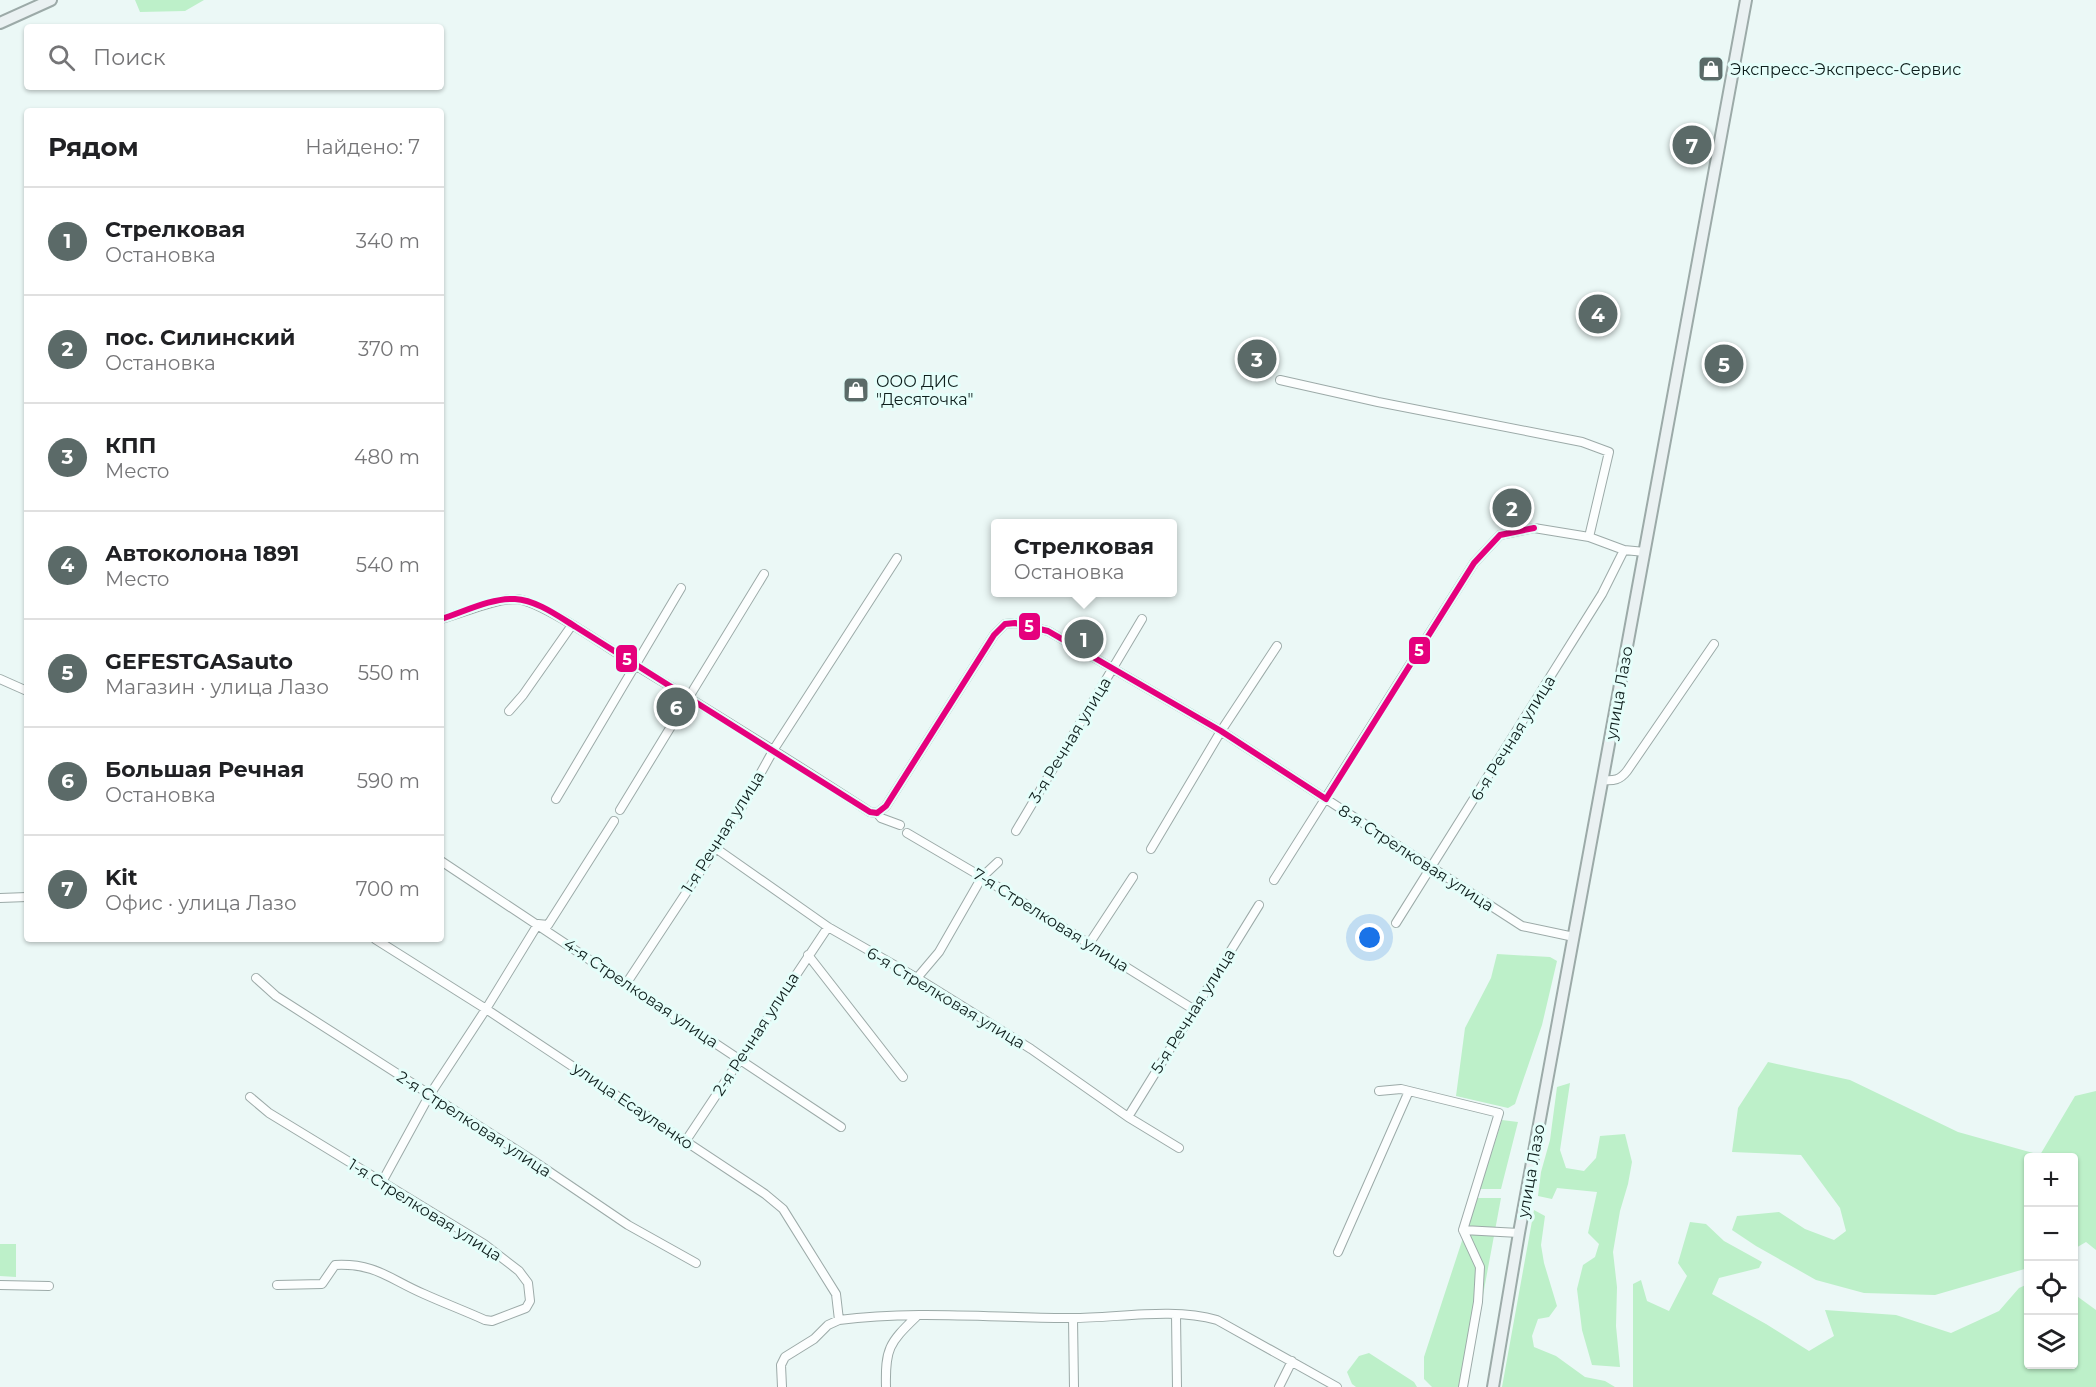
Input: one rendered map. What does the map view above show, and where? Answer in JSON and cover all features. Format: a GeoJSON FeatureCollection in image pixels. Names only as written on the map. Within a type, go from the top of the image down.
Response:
{"type":"FeatureCollection","features":[{"type":"Feature","properties":{"kind":"main road"},"geometry":{"type":"LineString","coordinates":[[0,15],[35,0]]}},
{"type":"Feature","properties":{"kind":"main road"},"geometry":{"type":"LineString","coordinates":[[0,23],[51,0]]}},
{"type":"Feature","properties":{"kind":"main road","name":"улица Лазо"},"geometry":{"type":"LineString","coordinates":[[1493,1387],[1519,1233],[1746,0]]}},
{"type":"Feature","properties":{"kind":"street"},"geometry":{"type":"LineString","coordinates":[[1280,380],[1378,402],[1582,442],[1609,452],[1589,537]]}},
{"type":"Feature","properties":{"kind":"street"},"geometry":{"type":"LineString","coordinates":[[1274,880],[1474,563],[1500,535],[1534,528],[1589,537],[1624,550],[1645,552]]}},
{"type":"Feature","properties":{"kind":"street","name":"6-я Речная улица"},"geometry":{"type":"LineString","coordinates":[[1396,923],[1602,594],[1624,550]]}},
{"type":"Feature","properties":{"kind":"street","name":"1-я Речная улица"},"geometry":{"type":"LineString","coordinates":[[626,984],[714,847],[738,814],[774,749],[897,558]]}},
{"type":"Feature","properties":{"kind":"street"},"geometry":{"type":"LineString","coordinates":[[620,810],[764,574]]}},
{"type":"Feature","properties":{"kind":"street"},"geometry":{"type":"LineString","coordinates":[[556,799],[681,588]]}},
{"type":"Feature","properties":{"kind":"street"},"geometry":{"type":"LineString","coordinates":[[444,618],[496,602],[516,599],[530,602],[572,625],[774,749],[870,812],[877,813],[881,818],[900,825]]}},
{"type":"Feature","properties":{"kind":"street","name":"3-я Речная улица"},"geometry":{"type":"LineString","coordinates":[[1016,831],[1142,619]]}},
{"type":"Feature","properties":{"kind":"street","name":"8-я Стрелковая улица"},"geometry":{"type":"LineString","coordinates":[[877,813],[886,806],[994,635],[1005,624],[1015,622],[1048,631],[1221,731],[1522,926],[1574,937]]}},
{"type":"Feature","properties":{"kind":"street"},"geometry":{"type":"LineString","coordinates":[[509,711],[523,695],[572,625]]}},
{"type":"Feature","properties":{"kind":"street"},"geometry":{"type":"LineString","coordinates":[[1603,780],[1611,781],[1621,778],[1627,771],[1714,644]]}},
{"type":"Feature","properties":{"kind":"street"},"geometry":{"type":"LineString","coordinates":[[1151,849],[1221,731],[1277,646]]}},
{"type":"Feature","properties":{"kind":"street"},"geometry":{"type":"LineString","coordinates":[[0,679],[24,690]]}},
{"type":"Feature","properties":{"kind":"street"},"geometry":{"type":"LineString","coordinates":[[382,1182],[429,1096],[538,924],[548,925],[614,821]]}},
{"type":"Feature","properties":{"kind":"street","name":"7-я Стрелковая улица"},"geometry":{"type":"LineString","coordinates":[[907,833],[982,877],[1193,1009]]}},
{"type":"Feature","properties":{"kind":"street","name":"6-я Стрелковая улица"},"geometry":{"type":"LineString","coordinates":[[714,847],[828,927],[917,978],[1031,1049],[1128,1117],[1179,1148]]}},
{"type":"Feature","properties":{"kind":"street"},"geometry":{"type":"LineString","coordinates":[[917,978],[939,952],[982,877],[998,862]]}},
{"type":"Feature","properties":{"kind":"street","name":"4-я Стрелковая улица"},"geometry":{"type":"LineString","coordinates":[[444,863],[840,1127]]}},
{"type":"Feature","properties":{"kind":"street"},"geometry":{"type":"LineString","coordinates":[[1089,944],[1132,877]]}},
{"type":"Feature","properties":{"kind":"street"},"geometry":{"type":"LineString","coordinates":[[0,898],[24,897]]}},
{"type":"Feature","properties":{"kind":"street","name":"5-я Речная улица"},"geometry":{"type":"LineString","coordinates":[[1128,1117],[1259,905]]}},
{"type":"Feature","properties":{"kind":"street","name":"2-я Речная улица"},"geometry":{"type":"LineString","coordinates":[[685,1142],[828,927]]}},
{"type":"Feature","properties":{"kind":"street","name":"улица Есауленко"},"geometry":{"type":"LineString","coordinates":[[380,942],[486,1009],[765,1194],[783,1209],[836,1294],[839,1320]]}},
{"type":"Feature","properties":{"kind":"street"},"geometry":{"type":"LineString","coordinates":[[808,955],[903,1077]]}},
{"type":"Feature","properties":{"kind":"street","name":"2-я Стрелковая улица"},"geometry":{"type":"LineString","coordinates":[[256,978],[276,996],[529,1158],[628,1225],[696,1263]]}},
{"type":"Feature","properties":{"kind":"street"},"geometry":{"type":"LineString","coordinates":[[1379,1091],[1401,1089],[1499,1113],[1463,1230],[1480,1267],[1478,1302],[1463,1387]]}},
{"type":"Feature","properties":{"kind":"street"},"geometry":{"type":"LineString","coordinates":[[1338,1252],[1409,1091]]}},
{"type":"Feature","properties":{"kind":"street","name":"1-я Стрелковая улица"},"geometry":{"type":"LineString","coordinates":[[250,1097],[269,1113],[484,1244],[519,1271],[528,1283],[530,1301],[526,1308],[492,1321],[485,1320],[376,1270],[356,1264],[335,1265],[322,1284],[277,1285]]}},
{"type":"Feature","properties":{"kind":"street"},"geometry":{"type":"LineString","coordinates":[[1463,1230],[1519,1233]]}},
{"type":"Feature","properties":{"kind":"street"},"geometry":{"type":"LineString","coordinates":[[0,1285],[49,1286]]}},
{"type":"Feature","properties":{"kind":"street"},"geometry":{"type":"LineString","coordinates":[[782,1387],[781,1365],[785,1357],[814,1339],[828,1325],[839,1320],[916,1317],[1072,1318],[1176,1315],[1204,1316],[1217,1320],[1337,1387]]}},
{"type":"Feature","properties":{"kind":"street"},"geometry":{"type":"LineString","coordinates":[[1176,1315],[1177,1387]]}},
{"type":"Feature","properties":{"kind":"street"},"geometry":{"type":"LineString","coordinates":[[886,1387],[885,1360],[890,1346],[916,1317]]}},
{"type":"Feature","properties":{"kind":"street"},"geometry":{"type":"LineString","coordinates":[[1072,1318],[1074,1387]]}},
{"type":"Feature","properties":{"kind":"street"},"geometry":{"type":"LineString","coordinates":[[1279,1387],[1292,1361]]}},
{"type":"Feature","properties":{"kind":"green space"},"geometry":{"type":"Polygon","coordinates":[[[135,0],[204,0],[185,11],[140,12],[135,0]]]}},
{"type":"Feature","properties":{"kind":"green space"},"geometry":{"type":"Polygon","coordinates":[[[1497,954],[1550,957],[1557,961],[1542,1025],[1515,1104],[1508,1108],[1456,1096],[1465,1028],[1491,978],[1497,954]]]}},
{"type":"Feature","properties":{"kind":"green space"},"geometry":{"type":"Polygon","coordinates":[[[1768,1062],[1850,1080],[1958,1132],[2033,1153],[2024,1153],[2024,1269],[1935,1295],[1864,1293],[1816,1280],[1732,1230],[1737,1216],[1779,1212],[1805,1229],[1834,1240],[1846,1231],[1840,1208],[1801,1155],[1732,1152],[1738,1108],[1768,1062]]]}},
{"type":"Feature","properties":{"kind":"green space"},"geometry":{"type":"Polygon","coordinates":[[[1570,1083],[1560,1150],[1566,1168],[1584,1171],[1596,1158],[1600,1136],[1625,1134],[1632,1162],[1613,1252],[1617,1287],[1616,1326],[1620,1367],[1592,1365],[1582,1330],[1577,1289],[1583,1265],[1595,1257],[1599,1244],[1588,1233],[1597,1192],[1557,1188],[1552,1199],[1538,1196],[1541,1172],[1550,1140],[1557,1087],[1570,1083]]]}},
{"type":"Feature","properties":{"kind":"green space"},"geometry":{"type":"Polygon","coordinates":[[[2096,1091],[2096,1250],[2086,1242],[2078,1247],[2078,1153],[2041,1153],[2075,1096],[2096,1091]]]}},
{"type":"Feature","properties":{"kind":"green space"},"geometry":{"type":"Polygon","coordinates":[[[1502,1120],[1518,1122],[1501,1189],[1480,1189],[1502,1120]]]}},
{"type":"Feature","properties":{"kind":"green space"},"geometry":{"type":"Polygon","coordinates":[[[1476,1198],[1501,1198],[1466,1387],[1432,1387],[1424,1379],[1424,1357],[1476,1198]]]}},
{"type":"Feature","properties":{"kind":"green space"},"geometry":{"type":"Polygon","coordinates":[[[1534,1210],[1545,1216],[1541,1245],[1557,1306],[1549,1317],[1538,1319],[1532,1336],[1534,1347],[1556,1356],[1585,1377],[1605,1381],[1615,1387],[1502,1387],[1534,1210]]]}},
{"type":"Feature","properties":{"kind":"green space"},"geometry":{"type":"Polygon","coordinates":[[[1690,1222],[1706,1224],[1724,1241],[1762,1262],[1759,1268],[1719,1278],[1712,1294],[1809,1351],[1834,1336],[1825,1310],[1896,1315],[1951,1333],[1999,1311],[2019,1288],[2024,1286],[2024,1369],[2078,1369],[2078,1297],[2096,1310],[2096,1387],[1633,1387],[1633,1284],[1641,1280],[1647,1301],[1669,1311],[1687,1276],[1678,1263],[1690,1222]]]}},
{"type":"Feature","properties":{"kind":"green space"},"geometry":{"type":"Polygon","coordinates":[[[0,1244],[16,1244],[16,1277],[0,1276],[0,1244]]]}},
{"type":"Feature","properties":{"kind":"green space"},"geometry":{"type":"Polygon","coordinates":[[[1369,1353],[1414,1382],[1417,1387],[1356,1387],[1352,1384],[1347,1372],[1359,1356],[1369,1353]]]}},
{"type":"Feature","properties":{"kind":"transit line","name":"5"},"geometry":{"type":"LineString","coordinates":[[1326,799],[1474,563],[1500,535],[1534,528]]}},
{"type":"Feature","properties":{"kind":"transit line","name":"5"},"geometry":{"type":"LineString","coordinates":[[444,618],[506,599],[523,600],[539,605],[870,812],[877,813]]}},
{"type":"Feature","properties":{"kind":"transit line","name":"5"},"geometry":{"type":"LineString","coordinates":[[877,813],[886,806],[994,635],[1005,624],[1015,623],[1048,631],[1221,731],[1326,799]]}},
{"type":"Feature","properties":{"kind":"place","name":"Экспресс-Экспресс-Сервис"},"geometry":{"type":"Point","coordinates":[1711,69]}},
{"type":"Feature","properties":{"kind":"place","name":"Kit"},"geometry":{"type":"Point","coordinates":[1692,145]}},
{"type":"Feature","properties":{"kind":"place","name":"Автоколона 1891"},"geometry":{"type":"Point","coordinates":[1598,314]}},
{"type":"Feature","properties":{"kind":"place","name":"КПП"},"geometry":{"type":"Point","coordinates":[1257,359]}},
{"type":"Feature","properties":{"kind":"place","name":"GEFESTGASauto"},"geometry":{"type":"Point","coordinates":[1724,364]}},
{"type":"Feature","properties":{"kind":"place","name":"ООО ДИС \"Десяточка\""},"geometry":{"type":"Point","coordinates":[856,390]}},
{"type":"Feature","properties":{"kind":"place","name":"пос. Силинский"},"geometry":{"type":"Point","coordinates":[1512,508]}},
{"type":"Feature","properties":{"kind":"place","name":"Стрелковая"},"geometry":{"type":"Point","coordinates":[1084,639]}},
{"type":"Feature","properties":{"kind":"place","name":"Большая Речная"},"geometry":{"type":"Point","coordinates":[676,707]}}]}
